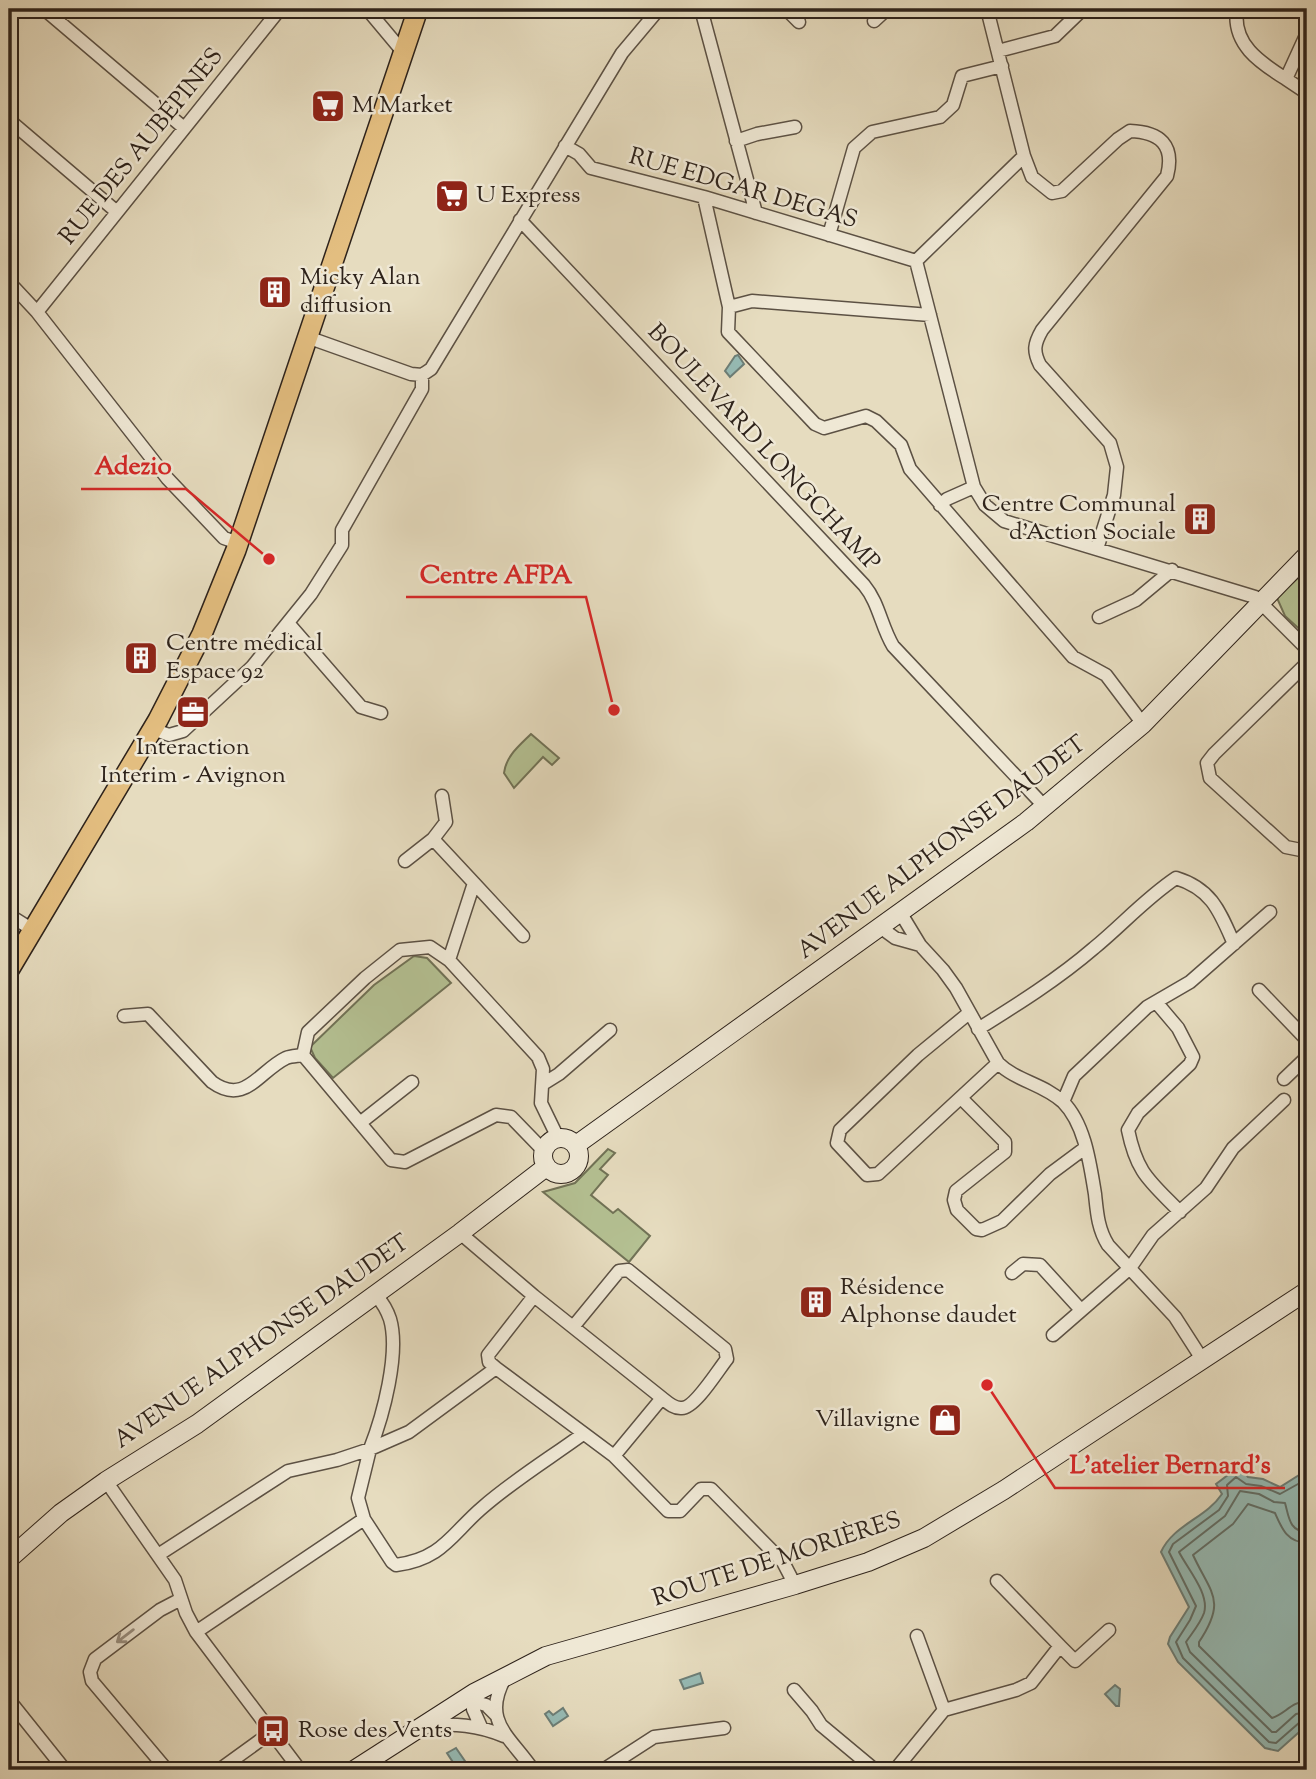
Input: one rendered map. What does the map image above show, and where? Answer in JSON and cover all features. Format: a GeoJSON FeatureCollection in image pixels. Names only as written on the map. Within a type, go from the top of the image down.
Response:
{"type":"FeatureCollection","features":[{"type":"Feature","properties":{"kind":"main road"},"geometry":{"type":"LineString","coordinates":[[9,970],[153,729],[202,634],[238,543],[418,9]]}},
{"type":"Feature","properties":{"kind":"street"},"geometry":{"type":"LineString","coordinates":[[44,9],[184,128]]}},
{"type":"Feature","properties":{"kind":"street"},"geometry":{"type":"LineString","coordinates":[[57,20],[66,9]]}},
{"type":"Feature","properties":{"kind":"street","name":"RUE DES AUBÉPINES"},"geometry":{"type":"LineString","coordinates":[[37,312],[280,9]]}},
{"type":"Feature","properties":{"kind":"street"},"geometry":{"type":"LineString","coordinates":[[367,9],[403,52]]}},
{"type":"Feature","properties":{"kind":"street"},"geometry":{"type":"LineString","coordinates":[[307,337],[411,374],[422,375],[431,369],[622,53],[659,9]]}},
{"type":"Feature","properties":{"kind":"street"},"geometry":{"type":"LineString","coordinates":[[701,9],[756,213]]}},
{"type":"Feature","properties":{"kind":"street"},"geometry":{"type":"LineString","coordinates":[[786,9],[799,22]]}},
{"type":"Feature","properties":{"kind":"street"},"geometry":{"type":"LineString","coordinates":[[874,22],[887,9]]}},
{"type":"Feature","properties":{"kind":"street"},"geometry":{"type":"LineString","coordinates":[[987,9],[1024,156],[1032,177],[1052,193],[1062,191],[1130,131],[1153,135],[1166,144],[1168,152],[1170,164],[1167,176],[1041,330],[1035,344],[1034,354],[1040,365],[1110,443],[1117,467],[1114,495],[1097,549]]}},
{"type":"Feature","properties":{"kind":"street"},"geometry":{"type":"LineString","coordinates":[[998,51],[1055,36],[1083,9]]}},
{"type":"Feature","properties":{"kind":"street"},"geometry":{"type":"LineString","coordinates":[[1237,9],[1237,28],[1242,41],[1258,61],[1307,93]]}},
{"type":"Feature","properties":{"kind":"street"},"geometry":{"type":"LineString","coordinates":[[1286,79],[1307,33]]}},
{"type":"Feature","properties":{"kind":"street"},"geometry":{"type":"LineString","coordinates":[[829,234],[854,148],[872,132],[940,117],[953,105],[962,76],[1002,66]]}},
{"type":"Feature","properties":{"kind":"street"},"geometry":{"type":"LineString","coordinates":[[9,120],[117,212]]}},
{"type":"Feature","properties":{"kind":"street"},"geometry":{"type":"LineString","coordinates":[[736,141],[795,127]]}},
{"type":"Feature","properties":{"kind":"street","name":"RUE EDGAR DEGAS"},"geometry":{"type":"LineString","coordinates":[[565,146],[579,154],[592,168],[704,197],[916,261]]}},
{"type":"Feature","properties":{"kind":"street"},"geometry":{"type":"LineString","coordinates":[[1024,156],[916,261],[974,487],[985,505],[1004,521],[1255,597],[1307,649]]}},
{"type":"Feature","properties":{"kind":"street"},"geometry":{"type":"LineString","coordinates":[[704,197],[729,307],[728,332],[814,424],[824,428],[866,416],[876,421],[901,445],[909,469],[1073,657],[1106,675],[1143,724]]}},
{"type":"Feature","properties":{"kind":"street","name":"BOULEVARD LONGCHAMP"},"geometry":{"type":"LineString","coordinates":[[520,220],[864,585],[877,604],[885,632],[893,646],[1045,807]]}},
{"type":"Feature","properties":{"kind":"street"},"geometry":{"type":"LineString","coordinates":[[9,282],[37,312],[167,478],[224,538],[238,543]]}},
{"type":"Feature","properties":{"kind":"street"},"geometry":{"type":"LineString","coordinates":[[729,307],[752,301],[930,315]]}},
{"type":"Feature","properties":{"kind":"street"},"geometry":{"type":"LineString","coordinates":[[153,729],[169,735],[183,731],[252,667],[311,594],[342,545],[342,530],[417,400],[422,389],[422,375]]}},
{"type":"Feature","properties":{"kind":"street"},"geometry":{"type":"LineString","coordinates":[[940,505],[974,487]]}},
{"type":"Feature","properties":{"kind":"street","name":"AVENUE ALPHONSE DAUDET"},"geometry":{"type":"LineString","coordinates":[[576,1145],[1045,807],[1143,724],[1307,555]]}},
{"type":"Feature","properties":{"kind":"street"},"geometry":{"type":"LineString","coordinates":[[1099,617],[1136,600],[1172,570]]}},
{"type":"Feature","properties":{"kind":"street"},"geometry":{"type":"LineString","coordinates":[[288,623],[361,707],[381,713]]}},
{"type":"Feature","properties":{"kind":"street"},"geometry":{"type":"LineString","coordinates":[[1307,663],[1208,763],[1210,778],[1286,847],[1301,850],[1307,845]]}},
{"type":"Feature","properties":{"kind":"street"},"geometry":{"type":"LineString","coordinates":[[405,862],[433,838],[446,822],[442,796]]}},
{"type":"Feature","properties":{"kind":"street"},"geometry":{"type":"LineString","coordinates":[[433,838],[523,936]]}},
{"type":"Feature","properties":{"kind":"street"},"geometry":{"type":"LineString","coordinates":[[978,1029],[1055,980],[1096,947],[1156,891],[1176,878],[1192,883],[1210,897],[1223,917],[1234,944]]}},
{"type":"Feature","properties":{"kind":"street"},"geometry":{"type":"LineString","coordinates":[[449,960],[474,883]]}},
{"type":"Feature","properties":{"kind":"street"},"geometry":{"type":"LineString","coordinates":[[900,912],[919,945],[943,970],[998,1063],[1008,1072],[1063,1102],[1080,1130],[1094,1189],[1100,1233],[1175,1317],[1202,1359]]}},
{"type":"Feature","properties":{"kind":"street"},"geometry":{"type":"LineString","coordinates":[[1063,1102],[1074,1076],[1147,1007],[1190,982],[1270,912]]}},
{"type":"Feature","properties":{"kind":"street"},"geometry":{"type":"LineString","coordinates":[[9,915],[33,930]]}},
{"type":"Feature","properties":{"kind":"street"},"geometry":{"type":"LineString","coordinates":[[880,927],[895,937],[919,945]]}},
{"type":"Feature","properties":{"kind":"street"},"geometry":{"type":"LineString","coordinates":[[303,1055],[308,1032],[365,978],[400,950],[430,947],[449,960],[538,1057],[543,1069],[541,1103],[558,1138]]}},
{"type":"Feature","properties":{"kind":"street"},"geometry":{"type":"LineString","coordinates":[[1259,990],[1307,1040]]}},
{"type":"Feature","properties":{"kind":"street"},"geometry":{"type":"LineString","coordinates":[[1156,1002],[1178,1028],[1193,1057],[1190,1064],[1138,1113],[1128,1130],[1142,1173],[1180,1212]]}},
{"type":"Feature","properties":{"kind":"street"},"geometry":{"type":"LineString","coordinates":[[968,1013],[918,1055],[840,1130],[837,1143],[867,1175],[878,1174],[998,1063]]}},
{"type":"Feature","properties":{"kind":"street"},"geometry":{"type":"LineString","coordinates":[[124,1016],[148,1014],[221,1089],[234,1091],[247,1086],[287,1058],[303,1055]]}},
{"type":"Feature","properties":{"kind":"street"},"geometry":{"type":"LineString","coordinates":[[543,1084],[559,1074],[610,1030]]}},
{"type":"Feature","properties":{"kind":"street"},"geometry":{"type":"LineString","coordinates":[[303,1055],[385,1155],[398,1162],[405,1162],[496,1115],[510,1117],[558,1175],[572,1171],[579,1159],[576,1145],[571,1140],[552,1140],[545,1159]]}},
{"type":"Feature","properties":{"kind":"street"},"geometry":{"type":"LineString","coordinates":[[1284,1079],[1307,1057]]}},
{"type":"Feature","properties":{"kind":"street"},"geometry":{"type":"LineString","coordinates":[[360,1123],[412,1082]]}},
{"type":"Feature","properties":{"kind":"street"},"geometry":{"type":"LineString","coordinates":[[961,1098],[1005,1142],[1005,1153],[956,1191],[954,1200],[957,1210],[976,1229],[982,1230],[1002,1221],[1050,1174],[1085,1148]]}},
{"type":"Feature","properties":{"kind":"street"},"geometry":{"type":"LineString","coordinates":[[1053,1335],[1130,1268],[1153,1235],[1206,1188],[1233,1149],[1284,1100]]}},
{"type":"Feature","properties":{"kind":"street","name":"AVENUE ALPHONSE DAUDET"},"geometry":{"type":"LineString","coordinates":[[9,1559],[61,1513],[106,1481],[197,1424],[460,1233],[545,1159]]}},
{"type":"Feature","properties":{"kind":"street"},"geometry":{"type":"LineString","coordinates":[[460,1233],[573,1328],[676,1408],[684,1409],[693,1403],[727,1359],[725,1349],[628,1270],[619,1271],[573,1328]]}},
{"type":"Feature","properties":{"kind":"street"},"geometry":{"type":"LineString","coordinates":[[1012,1273],[1023,1264],[1040,1265],[1081,1310]]}},
{"type":"Feature","properties":{"kind":"street","name":"ROUTE DE MORIÈRES"},"geometry":{"type":"LineString","coordinates":[[354,1770],[507,1675],[546,1656],[868,1562],[924,1538],[1004,1490],[1307,1291]]}},
{"type":"Feature","properties":{"kind":"street"},"geometry":{"type":"LineString","coordinates":[[376,1295],[389,1315],[393,1352],[382,1417],[370,1449],[358,1498],[364,1519],[391,1562],[396,1565],[410,1563],[445,1546],[482,1507],[583,1434]]}},
{"type":"Feature","properties":{"kind":"street"},"geometry":{"type":"LineString","coordinates":[[534,1296],[488,1355],[489,1362],[614,1456],[668,1511],[680,1511],[701,1489],[711,1489],[783,1562],[794,1585]]}},
{"type":"Feature","properties":{"kind":"street"},"geometry":{"type":"LineString","coordinates":[[158,1555],[288,1471],[337,1460],[409,1432],[496,1368]]}},
{"type":"Feature","properties":{"kind":"street"},"geometry":{"type":"LineString","coordinates":[[614,1456],[662,1398]]}},
{"type":"Feature","properties":{"kind":"street"},"geometry":{"type":"LineString","coordinates":[[106,1481],[175,1580],[196,1632],[300,1770]]}},
{"type":"Feature","properties":{"kind":"street"},"geometry":{"type":"LineString","coordinates":[[196,1632],[364,1519]]}},
{"type":"Feature","properties":{"kind":"street"},"geometry":{"type":"LineString","coordinates":[[997,1581],[1075,1661],[1109,1630]]}},
{"type":"Feature","properties":{"kind":"street"},"geometry":{"type":"LineString","coordinates":[[167,1770],[92,1681],[90,1672],[95,1659],[160,1610],[181,1599]]}},
{"type":"Feature","properties":{"kind":"street"},"geometry":{"type":"LineString","coordinates":[[917,1636],[944,1710]]}},
{"type":"Feature","properties":{"kind":"street"},"geometry":{"type":"LineString","coordinates":[[895,1770],[944,1710],[1016,1690],[1031,1683],[1060,1646]]}},
{"type":"Feature","properties":{"kind":"street"},"geometry":{"type":"LineString","coordinates":[[507,1675],[496,1701],[497,1716],[505,1736],[533,1770]]}},
{"type":"Feature","properties":{"kind":"street"},"geometry":{"type":"LineString","coordinates":[[794,1690],[813,1711],[821,1725],[875,1770]]}},
{"type":"Feature","properties":{"kind":"street"},"geometry":{"type":"LineString","coordinates":[[471,1697],[486,1704],[497,1716]]}},
{"type":"Feature","properties":{"kind":"street"},"geometry":{"type":"LineString","coordinates":[[471,1697],[481,1727]]}},
{"type":"Feature","properties":{"kind":"street"},"geometry":{"type":"LineString","coordinates":[[9,1700],[65,1770]]}},
{"type":"Feature","properties":{"kind":"street","name":"ROUTE DE MORIÈRES"},"geometry":{"type":"LineString","coordinates":[[422,1726],[460,1723],[505,1736]]}},
{"type":"Feature","properties":{"kind":"street"},"geometry":{"type":"LineString","coordinates":[[603,1770],[654,1737],[724,1728]]}},
{"type":"Feature","properties":{"kind":"street"},"geometry":{"type":"LineString","coordinates":[[219,1770],[273,1731]]}},
{"type":"Feature","properties":{"kind":"green space"},"geometry":{"type":"Polygon","coordinates":[[[1307,569],[1307,636],[1285,616],[1277,598],[1307,569]]]}},
{"type":"Feature","properties":{"kind":"green space"},"geometry":{"type":"Polygon","coordinates":[[[531,734],[559,758],[552,765],[543,757],[514,788],[504,773],[505,767],[514,752],[531,734]]]}},
{"type":"Feature","properties":{"kind":"green space"},"geometry":{"type":"Polygon","coordinates":[[[414,956],[427,958],[451,983],[333,1078],[315,1058],[310,1047],[374,985],[414,956]]]}},
{"type":"Feature","properties":{"kind":"green space"},"geometry":{"type":"Polygon","coordinates":[[[608,1149],[615,1153],[600,1169],[608,1175],[591,1195],[613,1213],[618,1209],[650,1236],[629,1262],[543,1192],[575,1183],[608,1149]]]}},
{"type":"Feature","properties":{"kind":"water"},"geometry":{"type":"Polygon","coordinates":[[[738,355],[744,364],[730,377],[725,371],[738,355]]]}},
{"type":"Feature","properties":{"kind":"water"},"geometry":{"type":"Polygon","coordinates":[[[1240,1466],[1248,1477],[1263,1479],[1280,1487],[1307,1470],[1307,1500],[1302,1508],[1307,1519],[1307,1725],[1278,1751],[1265,1748],[1178,1662],[1168,1644],[1189,1607],[1161,1552],[1173,1535],[1215,1502],[1222,1494],[1216,1484],[1240,1466]]]}},
{"type":"Feature","properties":{"kind":"water"},"geometry":{"type":"Polygon","coordinates":[[[700,1673],[703,1683],[684,1689],[680,1680],[700,1673]]]}},
{"type":"Feature","properties":{"kind":"water"},"geometry":{"type":"Polygon","coordinates":[[[1115,1685],[1120,1689],[1119,1706],[1105,1694],[1115,1685]]]}},
{"type":"Feature","properties":{"kind":"water"},"geometry":{"type":"Polygon","coordinates":[[[563,1708],[568,1716],[553,1726],[545,1714],[549,1711],[553,1715],[563,1708]]]}},
{"type":"Feature","properties":{"kind":"water"},"geometry":{"type":"Polygon","coordinates":[[[456,1748],[467,1764],[458,1770],[447,1753],[456,1748]]]}},
{"type":"Feature","properties":{"kind":"place","name":"M Market"},"geometry":{"type":"Point","coordinates":[328,106]}},
{"type":"Feature","properties":{"kind":"place","name":"U Express"},"geometry":{"type":"Point","coordinates":[452,196]}},
{"type":"Feature","properties":{"kind":"place","name":"Micky Alan diffusion"},"geometry":{"type":"Point","coordinates":[275,292]}},
{"type":"Feature","properties":{"kind":"place","name":"Centre Communal d'Action Sociale"},"geometry":{"type":"Point","coordinates":[1200,519]}},
{"type":"Feature","properties":{"kind":"place","name":"Adezio"},"geometry":{"type":"Point","coordinates":[269,559]}},
{"type":"Feature","properties":{"kind":"place","name":"Centre médical Espace 92"},"geometry":{"type":"Point","coordinates":[141,658]}},
{"type":"Feature","properties":{"kind":"place","name":"Centre AFPA"},"geometry":{"type":"Point","coordinates":[614,710]}},
{"type":"Feature","properties":{"kind":"place","name":"Interaction Interim - Avignon"},"geometry":{"type":"Point","coordinates":[193,712]}},
{"type":"Feature","properties":{"kind":"place","name":"Résidence Alphonse daudet"},"geometry":{"type":"Point","coordinates":[816,1302]}},
{"type":"Feature","properties":{"kind":"place","name":"L'atelier Bernard's"},"geometry":{"type":"Point","coordinates":[987,1385]}},
{"type":"Feature","properties":{"kind":"place","name":"Villavigne"},"geometry":{"type":"Point","coordinates":[945,1420]}},
{"type":"Feature","properties":{"kind":"place","name":"Rose des Vents"},"geometry":{"type":"Point","coordinates":[273,1731]}}]}
